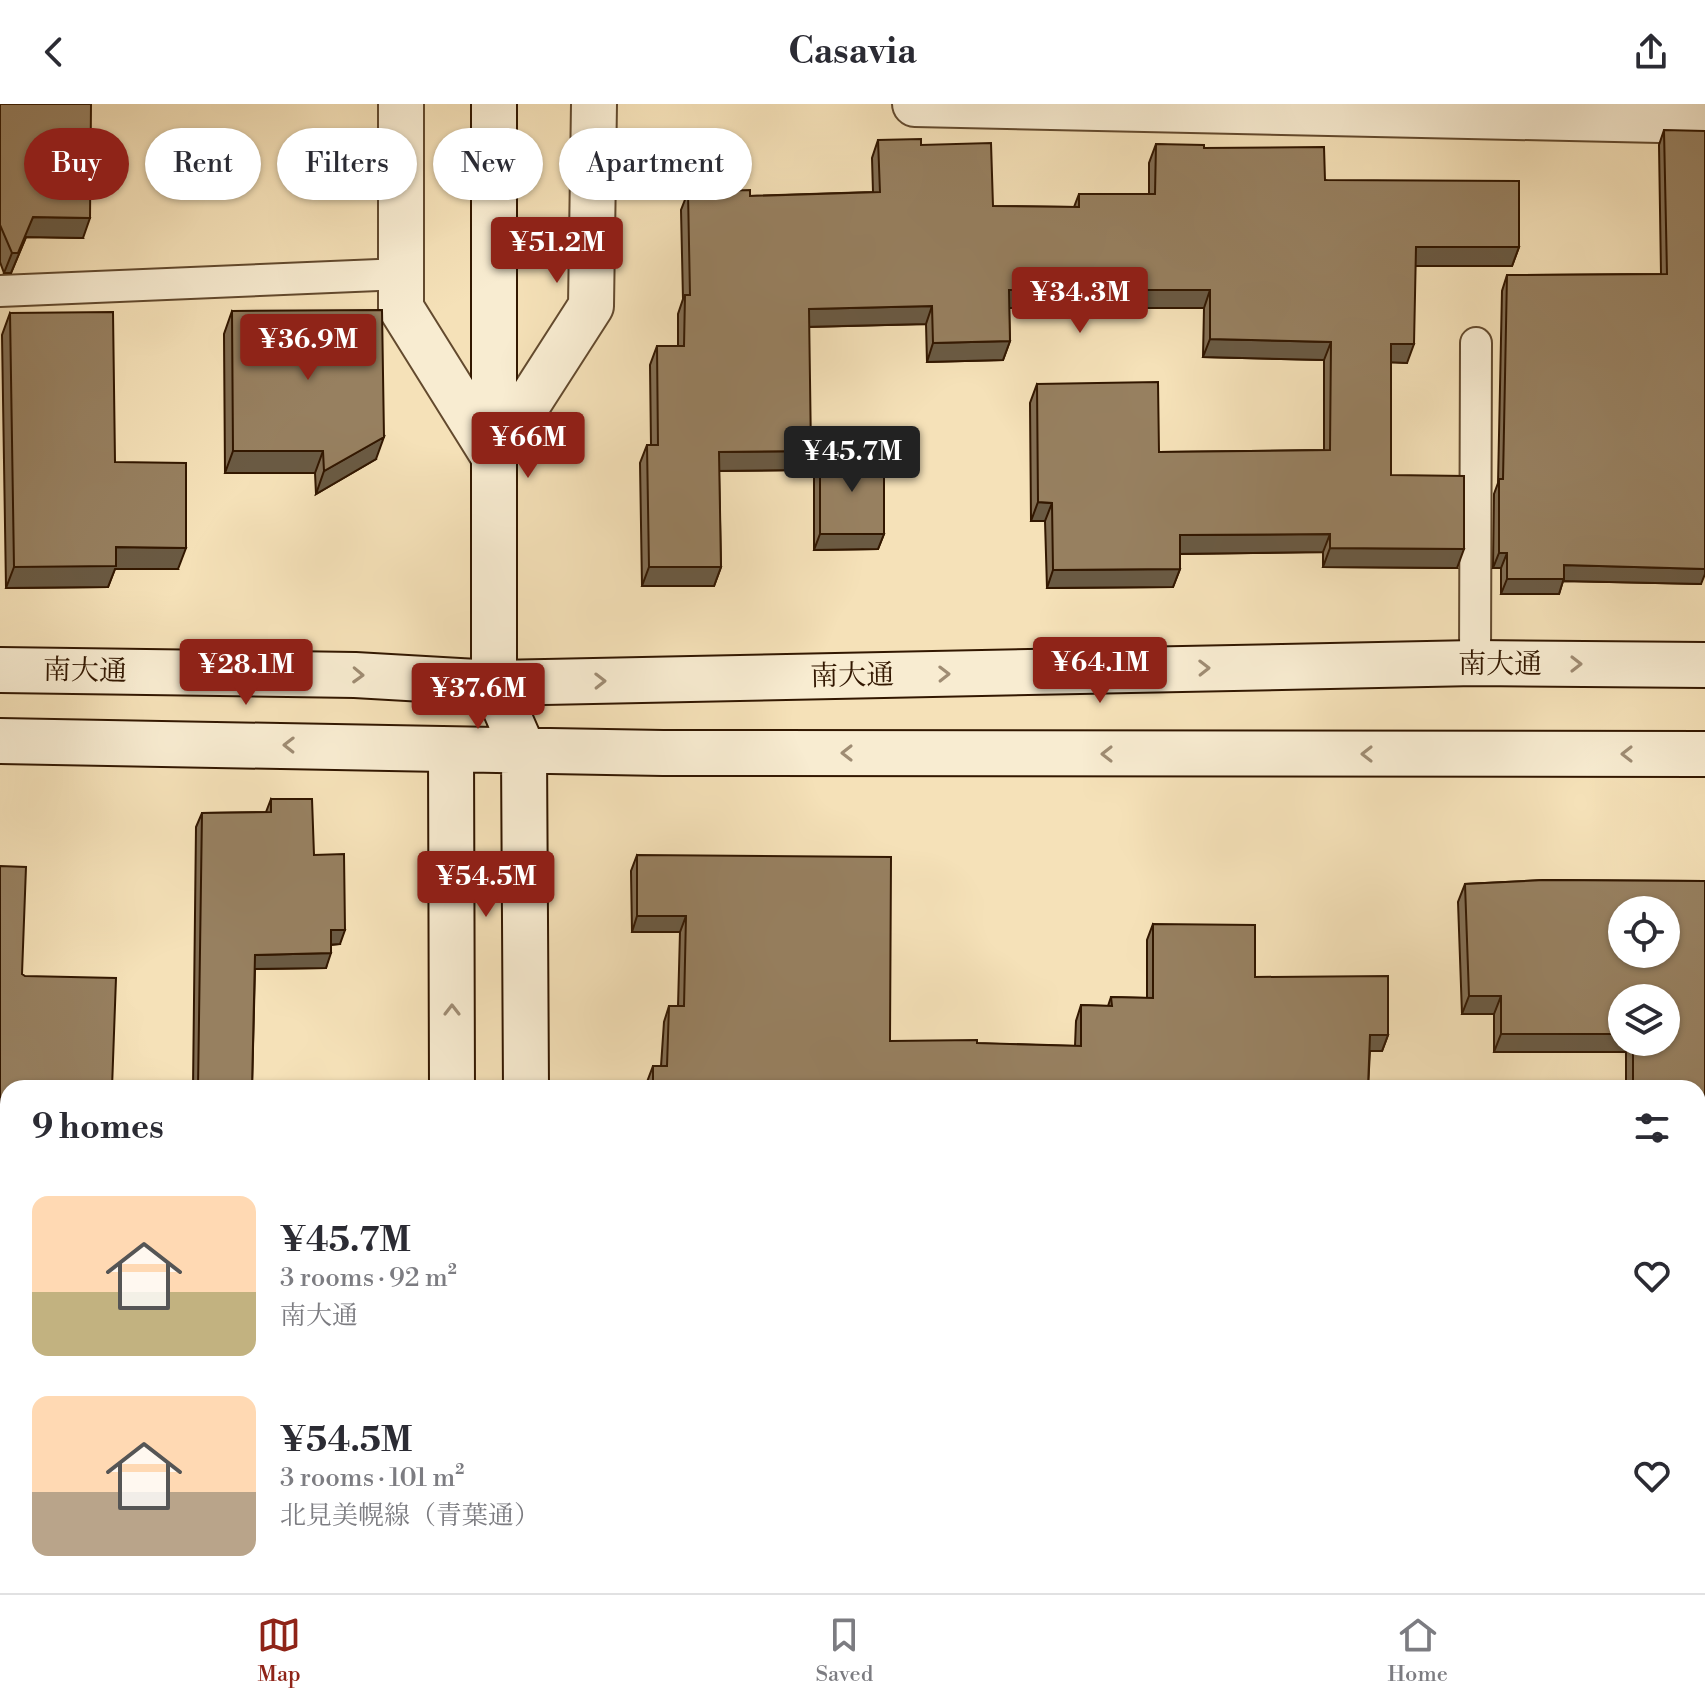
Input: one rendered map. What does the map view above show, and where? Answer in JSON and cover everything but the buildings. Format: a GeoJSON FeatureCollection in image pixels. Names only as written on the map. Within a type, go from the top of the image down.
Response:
{"type":"FeatureCollection","features":[{"type":"Feature","properties":{"kind":"street"},"geometry":{"type":"LineString","coordinates":[[401,104],[401,308],[494,457]]}},
{"type":"Feature","properties":{"kind":"street"},"geometry":{"type":"LineString","coordinates":[[494,104],[494,683],[524,752],[526,1080]]}},
{"type":"Feature","properties":{"kind":"street"},"geometry":{"type":"LineString","coordinates":[[494,457],[591,306],[594,104]]}},
{"type":"Feature","properties":{"kind":"street"},"geometry":{"type":"LineString","coordinates":[[915,104],[1705,121]]}},
{"type":"Feature","properties":{"kind":"street","name":"南大通"},"geometry":{"type":"LineString","coordinates":[[0,670],[355,675],[494,683],[1475,663],[1705,665]]}},
{"type":"Feature","properties":{"kind":"street"},"geometry":{"type":"LineString","coordinates":[[452,1080],[451,751],[494,683]]}},
{"type":"Feature","properties":{"kind":"street"},"geometry":{"type":"LineString","coordinates":[[0,741],[356,746],[524,752],[1705,754]]}},
{"type":"Feature","properties":{"kind":"lane"},"geometry":{"type":"LineString","coordinates":[[0,291],[402,274]]}},
{"type":"Feature","properties":{"kind":"lane"},"geometry":{"type":"LineString","coordinates":[[1475,663],[1476,343]]}}]}
